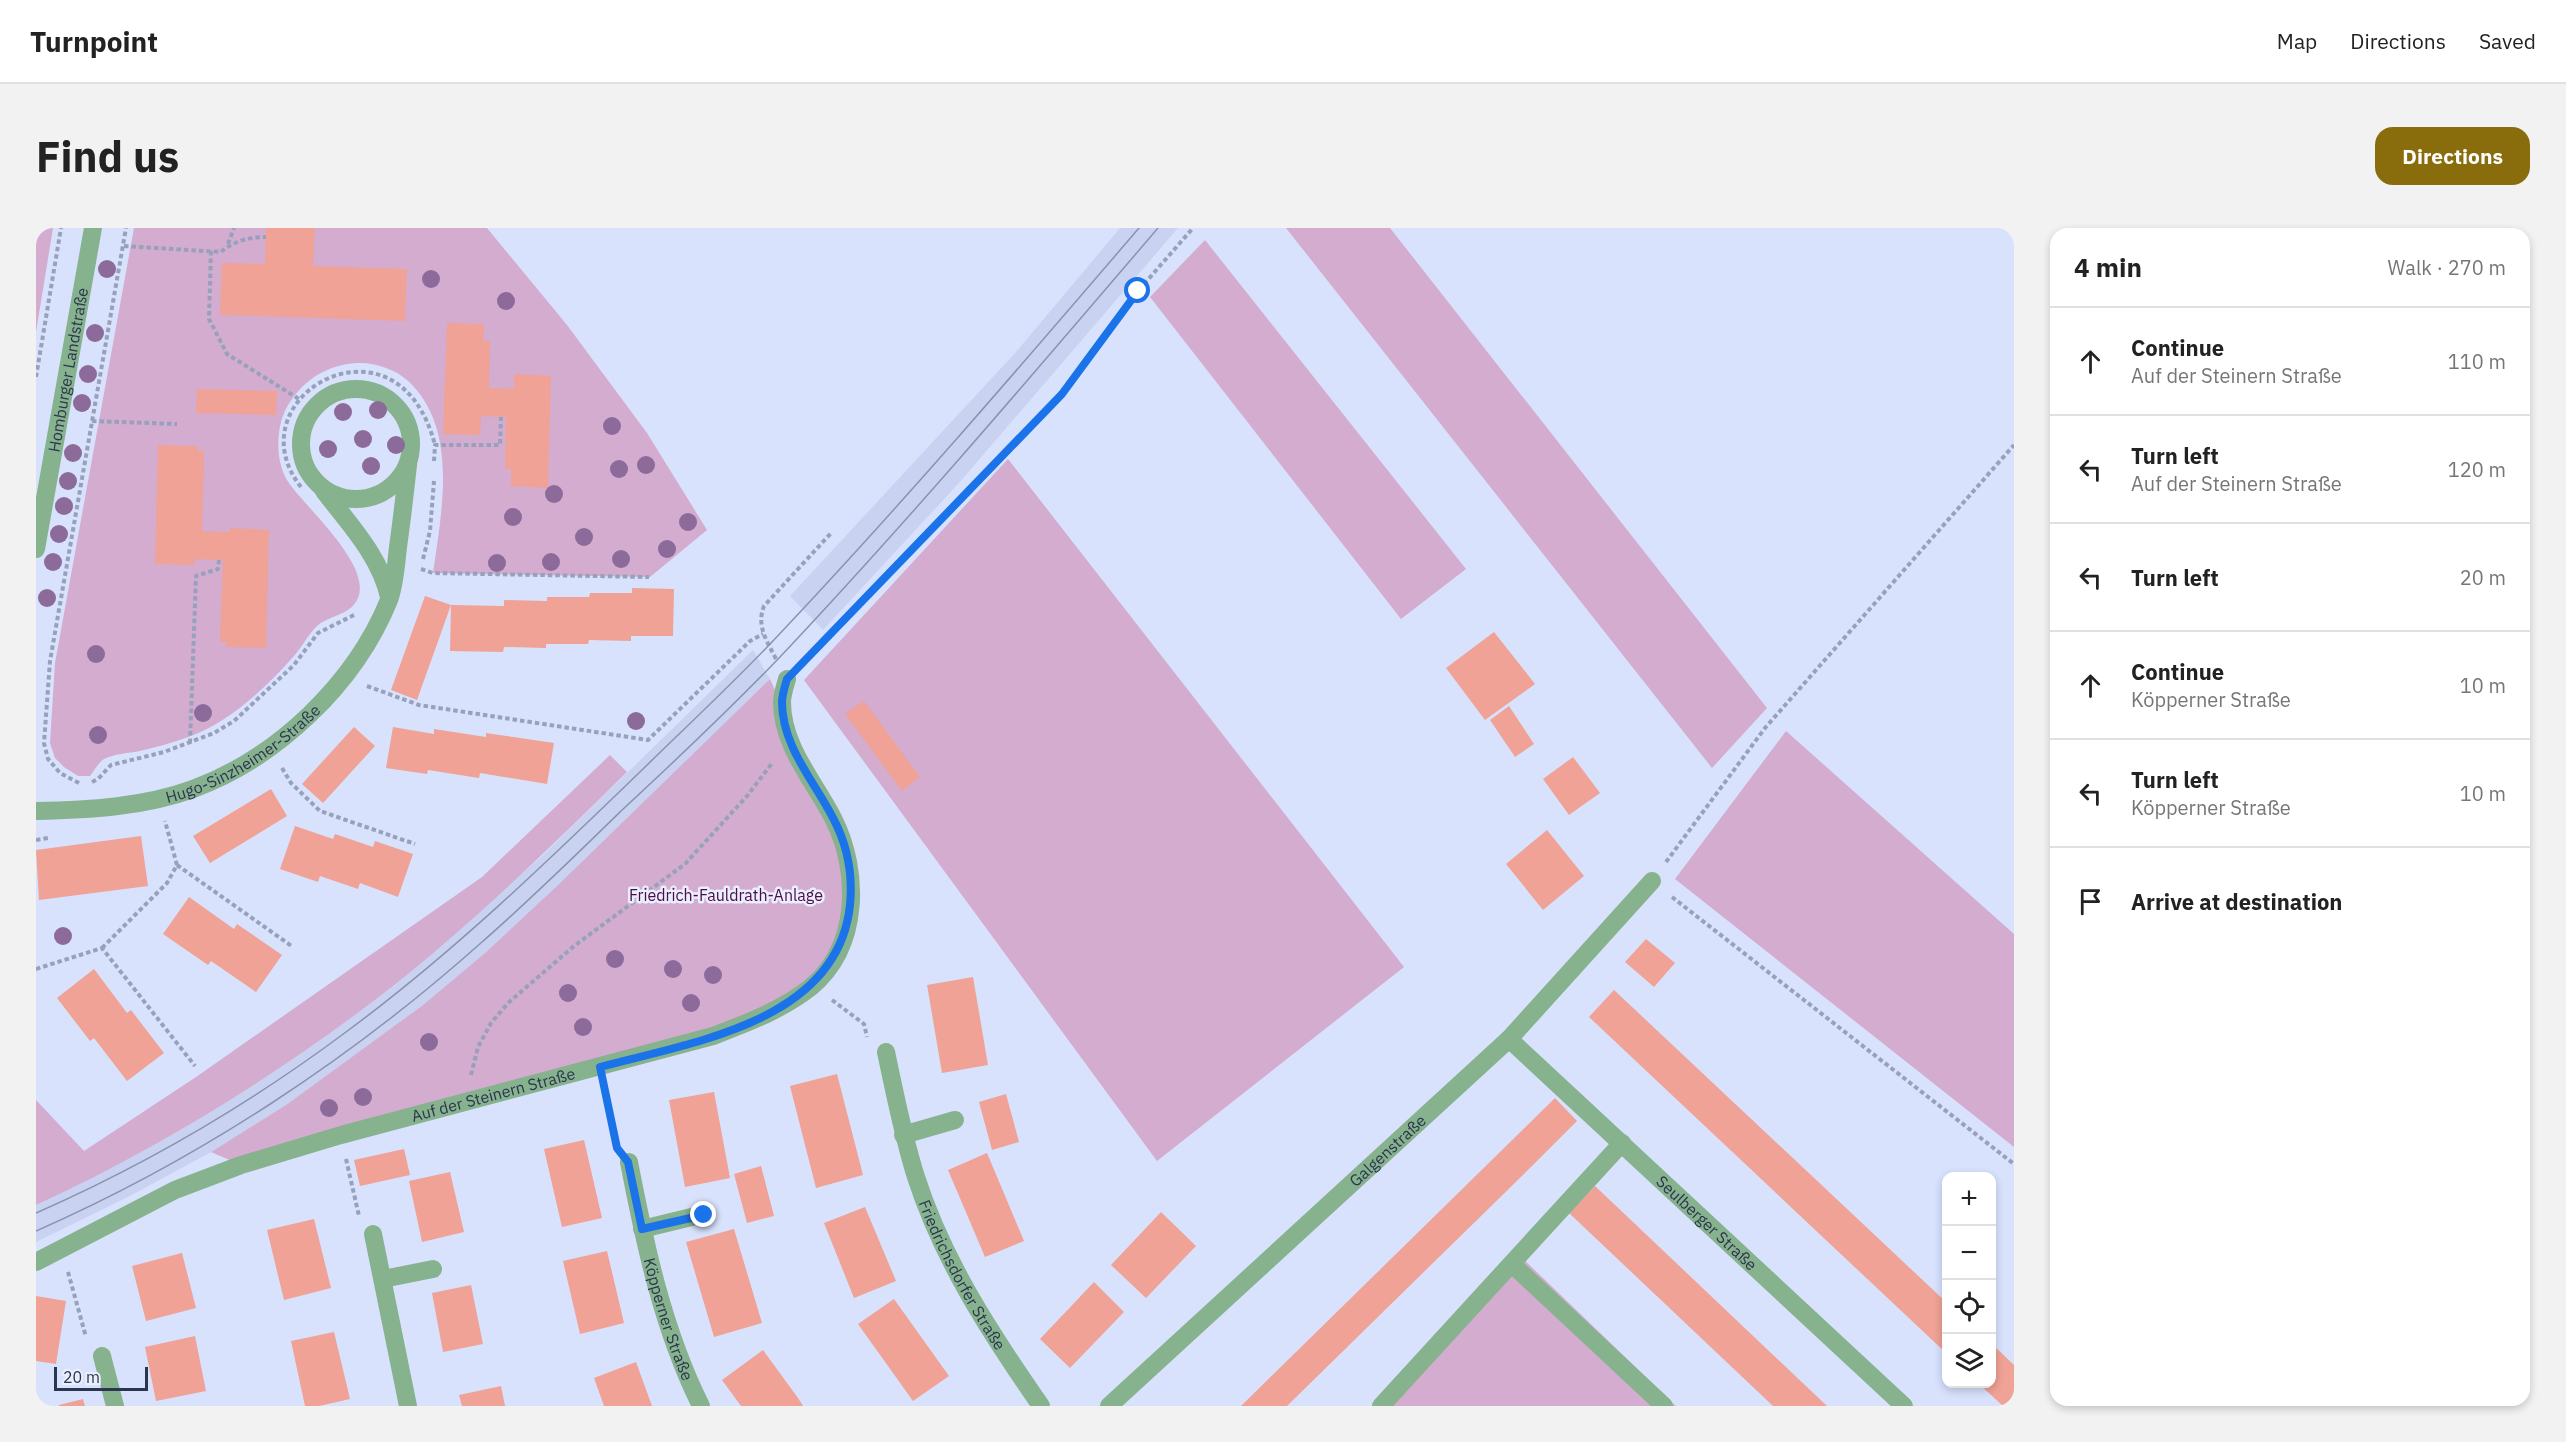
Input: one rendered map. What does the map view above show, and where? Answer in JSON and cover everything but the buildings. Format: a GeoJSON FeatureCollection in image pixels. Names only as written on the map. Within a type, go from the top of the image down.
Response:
{"type":"FeatureCollection","features":[{"type":"Feature","properties":{"kind":"street","name":"Homburger Landstraße"},"geometry":{"type":"LineString","coordinates":[[36,549],[93,228]]}},
{"type":"Feature","properties":{"kind":"street","name":"Hugo-Sinzheimer-Straße"},"geometry":{"type":"LineString","coordinates":[[36,811],[111,807],[154,800],[193,789],[231,772],[289,732],[327,695],[355,660],[390,598],[412,445],[409,425],[398,407],[382,394],[362,388],[342,390],[323,399],[309,414],[301,433],[301,454],[315,492],[376,561],[385,578],[390,598]]}},
{"type":"Feature","properties":{"kind":"street"},"geometry":{"type":"LineString","coordinates":[[315,492],[360,500],[380,494],[397,482],[408,465]]}},
{"type":"Feature","properties":{"kind":"street","name":"Auf der Steinern Straße"},"geometry":{"type":"LineString","coordinates":[[36,1262],[175,1190],[241,1165],[341,1135],[713,1036],[756,1020],[787,1004],[812,986],[829,967],[841,945],[849,917],[852,888],[844,840],[801,765],[790,740],[782,702],[787,679]]}},
{"type":"Feature","properties":{"kind":"street","name":"Galgenstraße"},"geometry":{"type":"LineString","coordinates":[[1109,1406],[1509,1039],[1652,881]]}},
{"type":"Feature","properties":{"kind":"street","name":"Seulberger Straße"},"geometry":{"type":"LineString","coordinates":[[1509,1039],[1904,1406]]}},
{"type":"Feature","properties":{"kind":"street","name":"Friedrichsdorfer Straße"},"geometry":{"type":"LineString","coordinates":[[886,1052],[903,1134],[916,1179],[943,1246],[974,1304],[1041,1406]]}},
{"type":"Feature","properties":{"kind":"street"},"geometry":{"type":"LineString","coordinates":[[903,1134],[955,1120]]}},
{"type":"Feature","properties":{"kind":"street"},"geometry":{"type":"LineString","coordinates":[[1381,1406],[1622,1143]]}},
{"type":"Feature","properties":{"kind":"street","name":"Köpperner Straße"},"geometry":{"type":"LineString","coordinates":[[628,1162],[642,1229],[673,1337],[701,1406]]}},
{"type":"Feature","properties":{"kind":"street"},"geometry":{"type":"LineString","coordinates":[[642,1229],[704,1215]]}},
{"type":"Feature","properties":{"kind":"street"},"geometry":{"type":"LineString","coordinates":[[374,1234],[408,1406]]}},
{"type":"Feature","properties":{"kind":"street"},"geometry":{"type":"LineString","coordinates":[[1512,1264],[1664,1406]]}},
{"type":"Feature","properties":{"kind":"street"},"geometry":{"type":"LineString","coordinates":[[383,1279],[433,1269]]}},
{"type":"Feature","properties":{"kind":"street"},"geometry":{"type":"LineString","coordinates":[[102,1356],[115,1406]]}},
{"type":"Feature","properties":{"kind":"path"},"geometry":{"type":"LineString","coordinates":[[36,377],[61,229],[53,228]]}},
{"type":"Feature","properties":{"kind":"path"},"geometry":{"type":"LineString","coordinates":[[126,228],[53,636],[44,743],[48,759],[60,773],[76,782],[88,783],[98,779],[111,765],[164,753],[190,743],[234,721],[294,665],[318,633],[359,611]]}},
{"type":"Feature","properties":{"kind":"path"},"geometry":{"type":"LineString","coordinates":[[124,246],[222,252],[228,245],[234,228]]}},
{"type":"Feature","properties":{"kind":"path"},"geometry":{"type":"LineString","coordinates":[[831,532],[764,606],[759,618],[763,634],[787,679],[1062,394],[1138,291],[1193,228]]}},
{"type":"Feature","properties":{"kind":"path"},"geometry":{"type":"LineString","coordinates":[[228,245],[254,237],[266,237]]}},
{"type":"Feature","properties":{"kind":"path"},"geometry":{"type":"LineString","coordinates":[[211,251],[209,319],[227,354],[299,399]]}},
{"type":"Feature","properties":{"kind":"path"},"geometry":{"type":"LineString","coordinates":[[315,492],[294,478],[285,444],[290,415],[299,399],[314,385],[326,378],[347,372],[362,371],[379,374],[397,383],[413,398],[430,429],[435,445]]}},
{"type":"Feature","properties":{"kind":"path"},"geometry":{"type":"LineString","coordinates":[[92,421],[177,424]]}},
{"type":"Feature","properties":{"kind":"path"},"geometry":{"type":"LineString","coordinates":[[2014,445],[1765,728],[1652,881],[2014,1164]]}},
{"type":"Feature","properties":{"kind":"path"},"geometry":{"type":"LineString","coordinates":[[190,743],[196,576],[218,569],[219,560]]}},
{"type":"Feature","properties":{"kind":"path"},"geometry":{"type":"LineString","coordinates":[[417,567],[433,573],[649,577]]}},
{"type":"Feature","properties":{"kind":"path"},"geometry":{"type":"LineString","coordinates":[[359,683],[419,705],[648,740],[750,641],[763,634]]}},
{"type":"Feature","properties":{"kind":"path"},"geometry":{"type":"LineString","coordinates":[[463,1103],[478,1047],[491,1023],[508,1003],[589,934],[685,864],[747,796],[790,740]]}},
{"type":"Feature","properties":{"kind":"path"},"geometry":{"type":"LineString","coordinates":[[278,762],[291,783],[320,810],[415,844]]}},
{"type":"Feature","properties":{"kind":"path"},"geometry":{"type":"LineString","coordinates":[[164,818],[177,865],[293,947]]}},
{"type":"Feature","properties":{"kind":"path"},"geometry":{"type":"LineString","coordinates":[[36,969],[102,948],[167,883],[177,865]]}},
{"type":"Feature","properties":{"kind":"path"},"geometry":{"type":"LineString","coordinates":[[102,948],[195,1066]]}},
{"type":"Feature","properties":{"kind":"path"},"geometry":{"type":"LineString","coordinates":[[812,986],[864,1024],[869,1047],[886,1052]]}},
{"type":"Feature","properties":{"kind":"path"},"geometry":{"type":"LineString","coordinates":[[600,1067],[617,1148],[628,1162]]}},
{"type":"Feature","properties":{"kind":"path"},"geometry":{"type":"LineString","coordinates":[[341,1135],[359,1219],[374,1234]]}},
{"type":"Feature","properties":{"kind":"path"},"geometry":{"type":"LineString","coordinates":[[61,1248],[89,1349],[102,1356]]}},
{"type":"Feature","properties":{"kind":"shaded area"},"geometry":{"type":"Polygon","coordinates":[[[1120,228],[1178,228],[959,483],[823,630],[790,596],[1016,352],[1120,228]]]}},
{"type":"Feature","properties":{"kind":"shaded area"},"geometry":{"type":"Polygon","coordinates":[[[753,650],[770,679],[558,885],[485,953],[423,1005],[286,1105],[211,1152],[130,1196],[36,1242],[36,1205],[177,1132],[340,1025],[540,858],[753,650]]]}},
{"type":"Feature","properties":{"kind":"green space"},"geometry":{"type":"Polygon","coordinates":[[[36,228],[53,228],[36,332],[36,228]]]}},
{"type":"Feature","properties":{"kind":"green space"},"geometry":{"type":"Polygon","coordinates":[[[134,228],[487,228],[567,325],[647,433],[707,530],[650,577],[433,573],[440,523],[443,470],[434,421],[423,399],[407,380],[384,367],[357,363],[327,370],[303,386],[285,410],[278,440],[280,461],[287,480],[347,554],[356,571],[360,586],[357,600],[349,609],[316,627],[270,682],[224,719],[184,739],[108,757],[100,762],[90,776],[78,776],[55,758],[50,743],[55,663],[134,228]]]}},
{"type":"Feature","properties":{"kind":"green space"},"geometry":{"type":"Polygon","coordinates":[[[1286,228],[1390,228],[1767,708],[1712,768],[1286,228]]]}},
{"type":"Feature","properties":{"kind":"green space"},"geometry":{"type":"Polygon","coordinates":[[[1205,240],[1466,569],[1401,619],[1150,297],[1205,240]]]}},
{"type":"Feature","properties":{"kind":"green space"},"geometry":{"type":"Polygon","coordinates":[[[1008,459],[1404,967],[1157,1161],[804,680],[1008,459]]]}},
{"type":"Feature","properties":{"kind":"green space","name":"Friedrich-Fauldrath-Anlage"},"geometry":{"type":"Polygon","coordinates":[[[770,679],[832,816],[852,888],[829,967],[756,1020],[241,1165],[211,1152],[286,1105],[423,1005],[485,953],[770,679]]]}},
{"type":"Feature","properties":{"kind":"green space"},"geometry":{"type":"Polygon","coordinates":[[[1786,731],[2014,934],[2014,1147],[1675,879],[1786,731]]]}},
{"type":"Feature","properties":{"kind":"green space"},"geometry":{"type":"Polygon","coordinates":[[[610,755],[627,772],[490,903],[432,954],[361,1011],[272,1073],[180,1130],[36,1205],[36,1100],[84,1151],[196,1077],[482,877],[610,755]]]}},
{"type":"Feature","properties":{"kind":"green space"},"geometry":{"type":"Polygon","coordinates":[[[1516,1252],[1676,1406],[1378,1406],[1516,1252]]]}},
{"type":"Feature","properties":{"kind":"tram line"},"geometry":{"type":"LineString","coordinates":[[36,1213],[157,1153],[273,1083],[386,1002],[499,905],[724,691],[771,643],[912,490],[1139,228]]}},
{"type":"Feature","properties":{"kind":"tram line"},"geometry":{"type":"LineString","coordinates":[[36,1231],[156,1172],[271,1104],[380,1027],[500,926],[702,735],[780,657],[924,498],[1158,228]]}},
{"type":"Feature","properties":{"kind":"route"},"geometry":{"type":"LineString","coordinates":[[704,1215],[642,1229],[628,1162],[617,1148],[600,1067],[713,1036],[756,1020],[787,1004],[812,986],[829,967],[841,945],[849,917],[852,888],[849,860],[844,840],[801,765],[790,740],[782,702],[787,679],[1062,394],[1138,291]]}}]}
